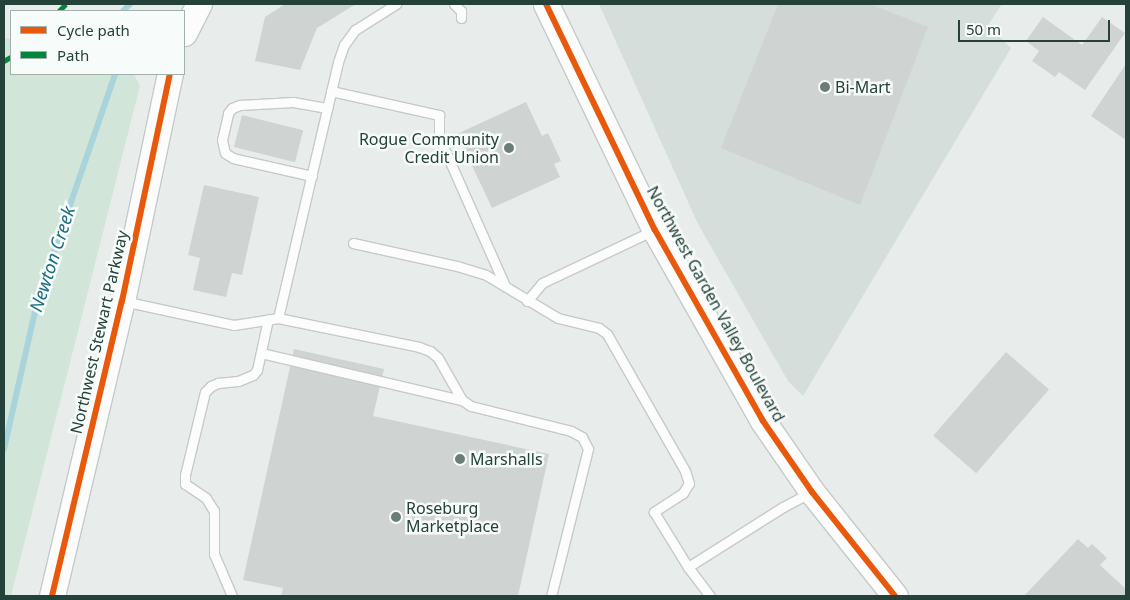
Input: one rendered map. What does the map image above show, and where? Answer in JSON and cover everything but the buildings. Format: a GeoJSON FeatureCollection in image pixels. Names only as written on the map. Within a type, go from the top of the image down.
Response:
{"type":"FeatureCollection","features":[{"type":"Feature","properties":{"kind":"main road"},"geometry":{"type":"LineString","coordinates":[[185,31],[199,4]]}},
{"type":"Feature","properties":{"kind":"main road","name":"Northwest Garden Valley Boulevard"},"geometry":{"type":"LineString","coordinates":[[546,4],[656,230],[763,420],[812,492],[895,596]]}},
{"type":"Feature","properties":{"kind":"main road","name":"Northwest Stewart Parkway"},"geometry":{"type":"LineString","coordinates":[[52,596],[122,301],[170,75]]}},
{"type":"Feature","properties":{"kind":"lane"},"geometry":{"type":"LineString","coordinates":[[278,318],[338,62],[344,45],[355,30],[396,4]]}},
{"type":"Feature","properties":{"kind":"lane"},"geometry":{"type":"LineString","coordinates":[[454,4],[461,11],[461,18]]}},
{"type":"Feature","properties":{"kind":"lane"},"geometry":{"type":"LineString","coordinates":[[331,91],[438,115],[439,137],[504,284]]}},
{"type":"Feature","properties":{"kind":"lane"},"geometry":{"type":"LineString","coordinates":[[312,176],[233,158],[225,153],[222,140],[226,122],[232,108],[240,105],[305,103],[327,108]]}},
{"type":"Feature","properties":{"kind":"lane"},"geometry":{"type":"LineString","coordinates":[[527,301],[542,283],[656,230]]}},
{"type":"Feature","properties":{"kind":"lane"},"geometry":{"type":"LineString","coordinates":[[353,243],[456,266],[486,275],[504,284],[527,301],[558,318],[599,328],[607,334],[630,371],[685,471],[689,483],[683,494],[654,512],[688,567],[710,596]]}},
{"type":"Feature","properties":{"kind":"lane"},"geometry":{"type":"LineString","coordinates":[[122,301],[234,325],[278,318],[430,351],[438,358],[462,400]]}},
{"type":"Feature","properties":{"kind":"lane"},"geometry":{"type":"LineString","coordinates":[[232,596],[214,554],[214,511],[206,498],[185,484],[185,475],[205,392],[211,386],[218,383],[238,381],[253,375],[257,370],[268,319]]}},
{"type":"Feature","properties":{"kind":"lane"},"geometry":{"type":"LineString","coordinates":[[261,353],[462,400],[471,406],[571,430],[582,437],[588,449],[552,596]]}},
{"type":"Feature","properties":{"kind":"lane"},"geometry":{"type":"LineString","coordinates":[[688,567],[783,507],[812,492]]}},
{"type":"Feature","properties":{"kind":"shaded area"},"geometry":{"type":"Polygon","coordinates":[[[599,4],[1002,4],[988,25],[1011,48],[803,396],[788,381],[698,224],[599,4]]]}},
{"type":"Feature","properties":{"kind":"green space"},"geometry":{"type":"Polygon","coordinates":[[[4,38],[10,39],[10,75],[134,75],[140,86],[11,596],[4,596],[4,38]]]}},
{"type":"Feature","properties":{"kind":"waterway","name":"Newton Creek"},"geometry":{"type":"LineString","coordinates":[[124,10],[130,4]]}},
{"type":"Feature","properties":{"kind":"waterway","name":"Newton Creek"},"geometry":{"type":"LineString","coordinates":[[4,449],[38,298],[115,75]]}},
{"type":"Feature","properties":{"kind":"marked path"},"geometry":{"type":"LineString","coordinates":[[60,10],[66,4]]}},
{"type":"Feature","properties":{"kind":"marked path"},"geometry":{"type":"LineString","coordinates":[[4,61],[10,58]]}},
{"type":"Feature","properties":{"kind":"cycle path"},"geometry":{"type":"LineString","coordinates":[[546,4],[655,230],[763,421],[812,492],[895,596]]}},
{"type":"Feature","properties":{"kind":"cycle path"},"geometry":{"type":"LineString","coordinates":[[52,596],[122,301],[170,75]]}},
{"type":"Feature","properties":{"kind":"place","name":"Bi-Mart"},"geometry":{"type":"Point","coordinates":[825,87]}},
{"type":"Feature","properties":{"kind":"place","name":"Rogue Community Credit Union"},"geometry":{"type":"Point","coordinates":[509,148]}},
{"type":"Feature","properties":{"kind":"place","name":"Marshalls"},"geometry":{"type":"Point","coordinates":[460,459]}},
{"type":"Feature","properties":{"kind":"place","name":"Roseburg Marketplace"},"geometry":{"type":"Point","coordinates":[396,517]}}]}
